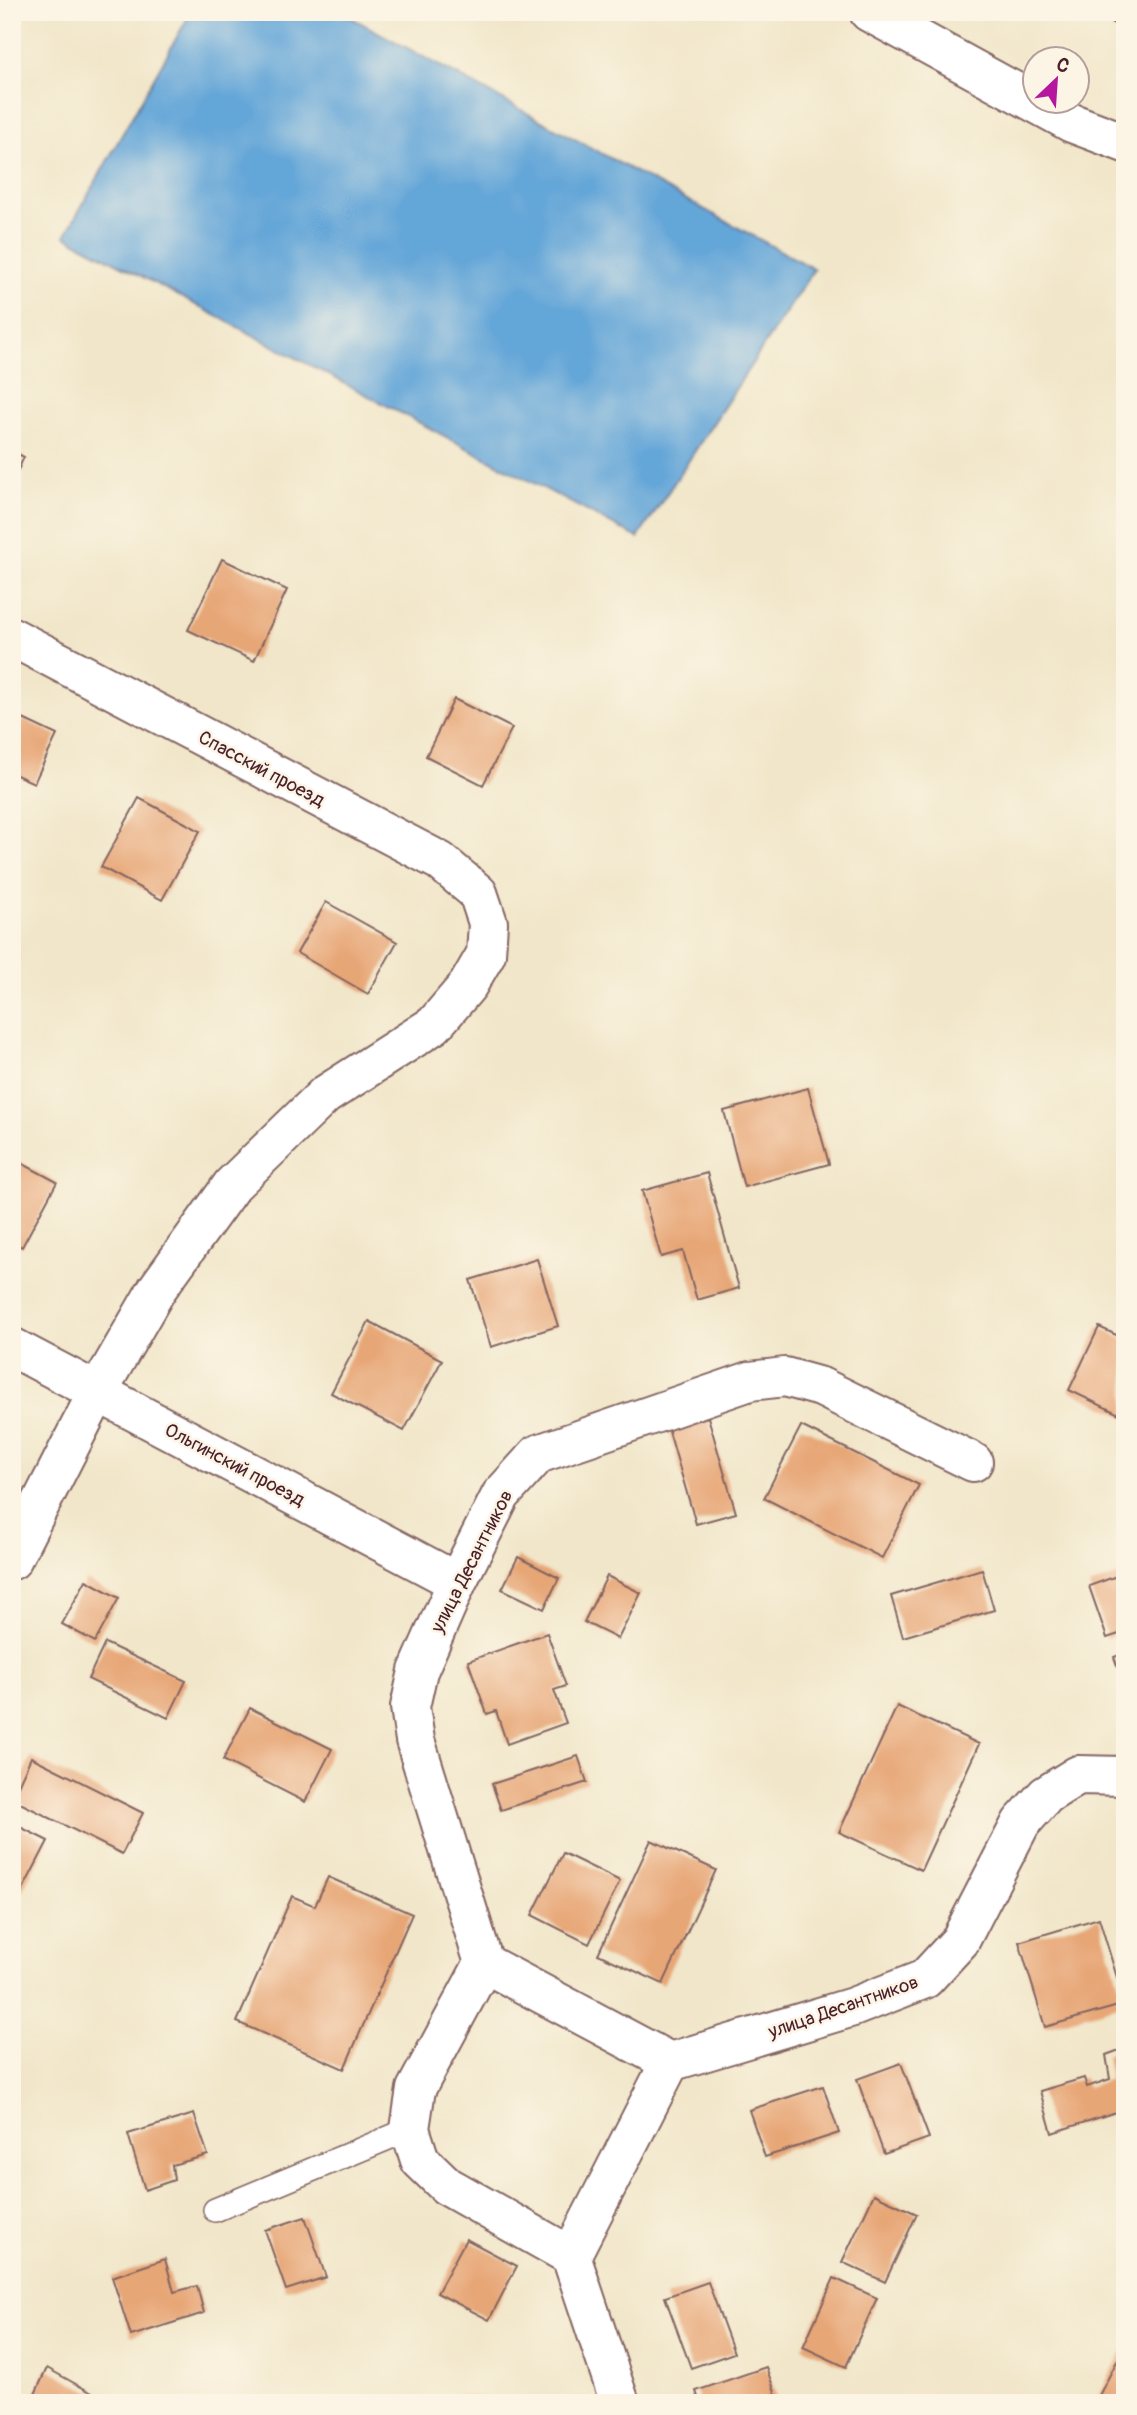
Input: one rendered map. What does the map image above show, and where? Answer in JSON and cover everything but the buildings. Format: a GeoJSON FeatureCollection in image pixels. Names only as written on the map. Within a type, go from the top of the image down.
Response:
{"type":"FeatureCollection","features":[{"type":"Feature","properties":{"kind":"street"},"geometry":{"type":"LineString","coordinates":[[869,12],[1072,123],[1125,144]]}},
{"type":"Feature","properties":{"kind":"street","name":"Спасский проезд"},"geometry":{"type":"LineString","coordinates":[[12,637],[440,862],[478,893],[488,923],[486,954],[468,985],[434,1025],[325,1095],[232,1185],[157,1289],[98,1391]]}},
{"type":"Feature","properties":{"kind":"street","name":"Ольгинский проезд"},"geometry":{"type":"LineString","coordinates":[[12,1347],[457,1582]]}},
{"type":"Feature","properties":{"kind":"street","name":"улица Десантников"},"geometry":{"type":"LineString","coordinates":[[484,1963],[415,1740],[410,1707],[418,1671],[457,1582],[501,1494],[538,1454],[750,1381],[785,1377],[821,1387],[973,1462]]}},
{"type":"Feature","properties":{"kind":"street"},"geometry":{"type":"LineString","coordinates":[[12,1560],[98,1391]]}},
{"type":"Feature","properties":{"kind":"street","name":"улица Десантников"},"geometry":{"type":"LineString","coordinates":[[670,2062],[853,2007],[925,1979],[960,1941],[1021,1824],[1046,1795],[1078,1775],[1125,1776]]}},
{"type":"Feature","properties":{"kind":"street"},"geometry":{"type":"LineString","coordinates":[[571,2256],[670,2062],[484,1963],[416,2089],[410,2129],[421,2160],[447,2186],[571,2256],[620,2403]]}},
{"type":"Feature","properties":{"kind":"lane"},"geometry":{"type":"LineString","coordinates":[[215,2210],[410,2129]]}},
{"type":"Feature","properties":{"kind":"water"},"geometry":{"type":"Polygon","coordinates":[[[191,12],[341,12],[814,269],[638,538],[65,236],[191,12]]]}}]}
